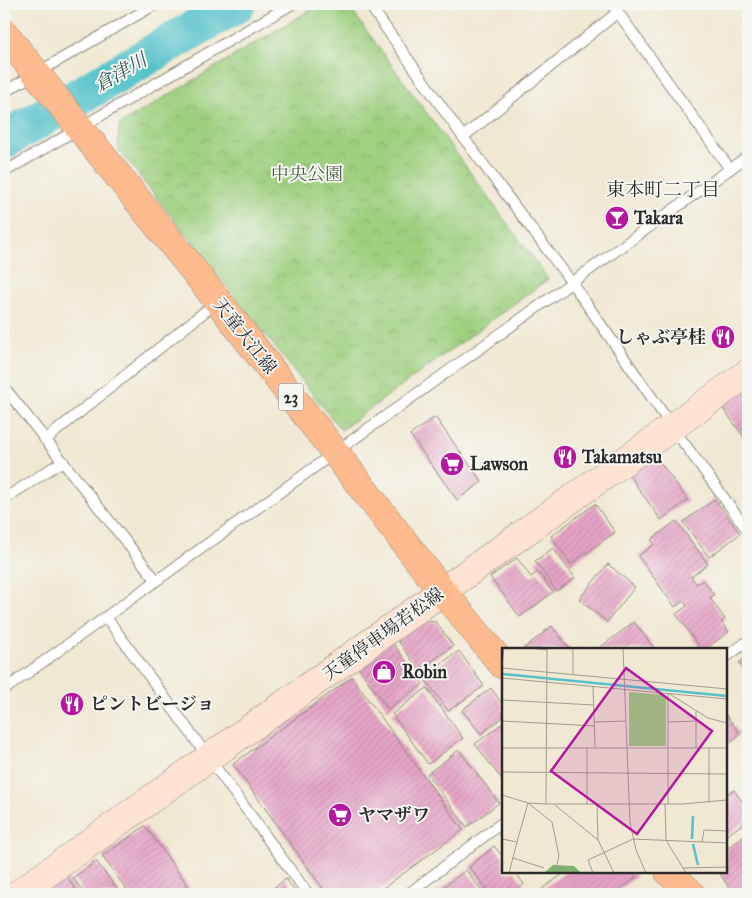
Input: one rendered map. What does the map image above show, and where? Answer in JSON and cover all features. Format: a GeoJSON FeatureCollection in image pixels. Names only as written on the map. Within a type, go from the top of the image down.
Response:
{"type":"FeatureCollection","features":[{"type":"Feature","properties":{"kind":"main road","name":"天童大江線"},"geometry":{"type":"LineString","coordinates":[[4,33],[218,301],[442,591],[502,664]]}},
{"type":"Feature","properties":{"kind":"main road","name":"天童停車場若松線"},"geometry":{"type":"LineString","coordinates":[[18,894],[748,373]]}},
{"type":"Feature","properties":{"kind":"main road"},"geometry":{"type":"LineString","coordinates":[[670,873],[690,894]]}},
{"type":"Feature","properties":{"kind":"lane"},"geometry":{"type":"LineString","coordinates":[[4,92],[39,79],[156,4]]}},
{"type":"Feature","properties":{"kind":"lane"},"geometry":{"type":"LineString","coordinates":[[4,172],[292,4]]}},
{"type":"Feature","properties":{"kind":"lane"},"geometry":{"type":"LineString","coordinates":[[369,4],[462,137],[572,283],[673,428],[748,531]]}},
{"type":"Feature","properties":{"kind":"lane"},"geometry":{"type":"LineString","coordinates":[[462,137],[615,8],[730,169]]}},
{"type":"Feature","properties":{"kind":"lane"},"geometry":{"type":"LineString","coordinates":[[4,690],[748,156]]}},
{"type":"Feature","properties":{"kind":"lane"},"geometry":{"type":"LineString","coordinates":[[45,440],[218,301]]}},
{"type":"Feature","properties":{"kind":"lane"},"geometry":{"type":"LineString","coordinates":[[4,387],[156,580]]}},
{"type":"Feature","properties":{"kind":"lane"},"geometry":{"type":"LineString","coordinates":[[4,500],[62,461]]}},
{"type":"Feature","properties":{"kind":"lane"},"geometry":{"type":"LineString","coordinates":[[106,617],[308,894]]}},
{"type":"Feature","properties":{"kind":"lane"},"geometry":{"type":"LineString","coordinates":[[727,657],[748,641]]}},
{"type":"Feature","properties":{"kind":"lane"},"geometry":{"type":"LineString","coordinates":[[408,894],[502,823]]}},
{"type":"Feature","properties":{"kind":"green space","name":"中央公園"},"geometry":{"type":"Polygon","coordinates":[[[320,4],[347,4],[548,279],[341,430],[118,149],[119,125],[320,4]]]}},
{"type":"Feature","properties":{"kind":"building"},"geometry":{"type":"Polygon","coordinates":[[[748,384],[748,443],[720,404],[748,384]]]}},
{"type":"Feature","properties":{"kind":"building"},"geometry":{"type":"Polygon","coordinates":[[[435,417],[482,482],[457,500],[410,435],[435,417]]]}},
{"type":"Feature","properties":{"kind":"building"},"geometry":{"type":"Polygon","coordinates":[[[654,454],[688,500],[661,520],[628,474],[654,454]]]}},
{"type":"Feature","properties":{"kind":"building"},"geometry":{"type":"Polygon","coordinates":[[[715,499],[740,534],[709,557],[683,522],[715,499]]]}},
{"type":"Feature","properties":{"kind":"building"},"geometry":{"type":"Polygon","coordinates":[[[595,504],[615,532],[571,564],[551,536],[595,504]]]}},
{"type":"Feature","properties":{"kind":"building"},"geometry":{"type":"Polygon","coordinates":[[[676,521],[708,564],[691,577],[697,584],[703,580],[714,595],[710,598],[725,619],[721,622],[729,632],[706,648],[700,648],[676,614],[687,606],[683,601],[675,607],[638,556],[655,544],[651,540],[676,521]]]}},
{"type":"Feature","properties":{"kind":"building"},"geometry":{"type":"Polygon","coordinates":[[[553,548],[575,578],[556,591],[535,561],[553,548]]]}},
{"type":"Feature","properties":{"kind":"building"},"geometry":{"type":"Polygon","coordinates":[[[517,558],[531,577],[538,572],[553,592],[520,617],[490,577],[517,558]]]}},
{"type":"Feature","properties":{"kind":"building"},"geometry":{"type":"Polygon","coordinates":[[[608,564],[635,587],[607,622],[579,599],[608,564]]]}},
{"type":"Feature","properties":{"kind":"building"},"geometry":{"type":"Polygon","coordinates":[[[415,620],[436,622],[453,646],[419,670],[394,635],[415,620]]]}},
{"type":"Feature","properties":{"kind":"building"},"geometry":{"type":"Polygon","coordinates":[[[634,622],[654,648],[599,648],[634,622]]]}},
{"type":"Feature","properties":{"kind":"building"},"geometry":{"type":"Polygon","coordinates":[[[552,626],[569,648],[524,648],[552,626]]]}},
{"type":"Feature","properties":{"kind":"building"},"geometry":{"type":"Polygon","coordinates":[[[389,638],[423,684],[388,709],[355,663],[389,638]]]}},
{"type":"Feature","properties":{"kind":"building"},"geometry":{"type":"Polygon","coordinates":[[[459,651],[484,686],[448,711],[423,676],[459,651]]]}},
{"type":"Feature","properties":{"kind":"building"},"geometry":{"type":"Polygon","coordinates":[[[748,655],[748,675],[739,663],[748,655]]]}},
{"type":"Feature","properties":{"kind":"building"},"geometry":{"type":"Polygon","coordinates":[[[352,677],[463,830],[375,894],[327,894],[233,764],[352,677]]]}},
{"type":"Feature","properties":{"kind":"building"},"geometry":{"type":"Polygon","coordinates":[[[427,688],[463,738],[428,764],[392,714],[427,688]]]}},
{"type":"Feature","properties":{"kind":"building"},"geometry":{"type":"Polygon","coordinates":[[[491,688],[502,704],[502,718],[481,734],[462,710],[491,688]]]}},
{"type":"Feature","properties":{"kind":"building"},"geometry":{"type":"Polygon","coordinates":[[[727,716],[740,734],[727,745],[727,716]]]}},
{"type":"Feature","properties":{"kind":"building"},"geometry":{"type":"Polygon","coordinates":[[[502,724],[502,780],[475,744],[502,724]]]}},
{"type":"Feature","properties":{"kind":"building"},"geometry":{"type":"Polygon","coordinates":[[[459,750],[499,803],[467,827],[427,774],[459,750]]]}},
{"type":"Feature","properties":{"kind":"building"},"geometry":{"type":"Polygon","coordinates":[[[734,790],[748,810],[748,820],[727,835],[727,794],[734,790]]]}},
{"type":"Feature","properties":{"kind":"building"},"geometry":{"type":"Polygon","coordinates":[[[145,826],[194,894],[130,894],[102,856],[145,826]]]}},
{"type":"Feature","properties":{"kind":"building"},"geometry":{"type":"Polygon","coordinates":[[[748,834],[748,894],[733,894],[720,873],[727,873],[727,848],[748,834]]]}},
{"type":"Feature","properties":{"kind":"building"},"geometry":{"type":"Polygon","coordinates":[[[494,846],[502,856],[502,873],[516,873],[524,884],[512,894],[491,894],[469,867],[494,846]]]}},
{"type":"Feature","properties":{"kind":"building"},"geometry":{"type":"Polygon","coordinates":[[[96,861],[121,894],[85,894],[73,878],[96,861]]]}},
{"type":"Feature","properties":{"kind":"building"},"geometry":{"type":"Polygon","coordinates":[[[466,870],[484,894],[434,894],[466,870]]]}},
{"type":"Feature","properties":{"kind":"building"},"geometry":{"type":"Polygon","coordinates":[[[64,873],[79,894],[35,894],[64,873]]]}},
{"type":"Feature","properties":{"kind":"building"},"geometry":{"type":"Polygon","coordinates":[[[565,873],[633,873],[636,877],[613,894],[535,894],[565,873]]]}},
{"type":"Feature","properties":{"kind":"building"},"geometry":{"type":"Polygon","coordinates":[[[286,879],[297,894],[265,894],[286,879]]]}},
{"type":"Feature","properties":{"kind":"waterway","name":"倉津川"},"geometry":{"type":"LineString","coordinates":[[4,140],[237,4]]}},
{"type":"Feature","properties":{"kind":"place","name":"Takara"},"geometry":{"type":"Point","coordinates":[617,218]}},
{"type":"Feature","properties":{"kind":"place","name":"しゃぶ亭桂"},"geometry":{"type":"Point","coordinates":[723,337]}},
{"type":"Feature","properties":{"kind":"place","name":"Takamatsu"},"geometry":{"type":"Point","coordinates":[565,457]}},
{"type":"Feature","properties":{"kind":"place","name":"Lawson"},"geometry":{"type":"Point","coordinates":[452,464]}},
{"type":"Feature","properties":{"kind":"place","name":"Robin"},"geometry":{"type":"Point","coordinates":[384,672]}},
{"type":"Feature","properties":{"kind":"place","name":"ピントビージョ"},"geometry":{"type":"Point","coordinates":[72,704]}},
{"type":"Feature","properties":{"kind":"place","name":"ヤマザワ"},"geometry":{"type":"Point","coordinates":[340,815]}},
{"type":"Feature","properties":{"kind":"district","name":"東本町二丁目"},"geometry":{"type":"Point","coordinates":[663,189]}}]}
